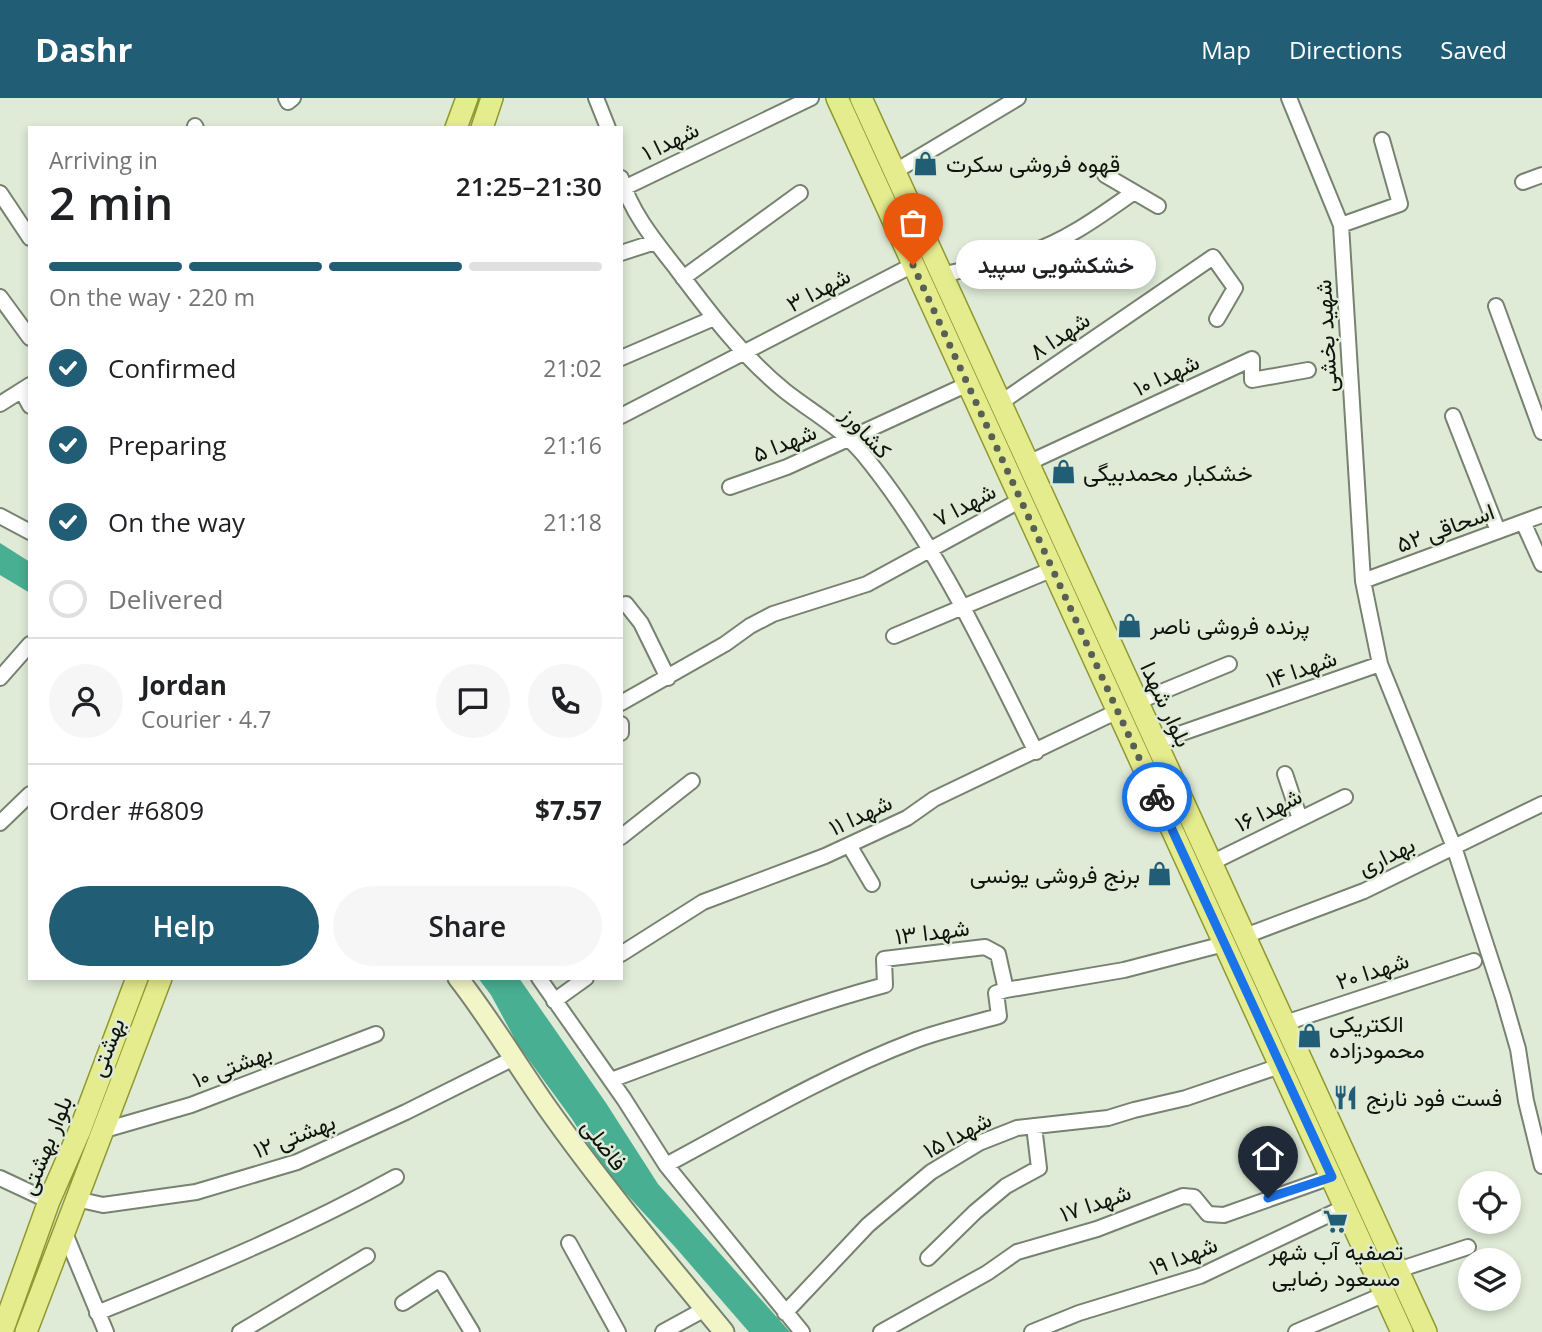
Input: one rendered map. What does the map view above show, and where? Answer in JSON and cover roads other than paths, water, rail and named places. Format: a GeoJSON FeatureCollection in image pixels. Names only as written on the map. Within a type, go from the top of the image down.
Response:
{"type":"FeatureCollection","features":[{"type":"Feature","properties":{"kind":"main road"},"geometry":{"type":"LineString","coordinates":[[457,126],[467,98]]}},
{"type":"Feature","properties":{"kind":"main road"},"geometry":{"type":"LineString","coordinates":[[483,126],[492,98]]}},
{"type":"Feature","properties":{"kind":"main road","name":"بلوار شهدا"},"geometry":{"type":"LineString","coordinates":[[837,98],[1402,1332]]}},
{"type":"Feature","properties":{"kind":"main road","name":"بلوار شهدا"},"geometry":{"type":"LineString","coordinates":[[861,98],[1426,1332]]}},
{"type":"Feature","properties":{"kind":"main road","name":"بلوار بهشتی"},"geometry":{"type":"LineString","coordinates":[[2,1332],[49,1201],[80,1130],[136,980]]}},
{"type":"Feature","properties":{"kind":"main road","name":"بهشتی"},"geometry":{"type":"LineString","coordinates":[[26,1332],[160,980]]}},
{"type":"Feature","properties":{"kind":"main road","name":"فاضلی"},"geometry":{"type":"LineString","coordinates":[[460,980],[483,1010],[546,1106],[617,1200],[724,1332]]}},
{"type":"Feature","properties":{"kind":"main road"},"geometry":{"type":"LineString","coordinates":[[1369,1259],[1389,1250]]}},
{"type":"Feature","properties":{"kind":"street"},"geometry":{"type":"LineString","coordinates":[[286,98],[289,102],[293,98]]}},
{"type":"Feature","properties":{"kind":"street"},"geometry":{"type":"LineString","coordinates":[[596,98],[607,126]]}},
{"type":"Feature","properties":{"kind":"street","name":"شهدا ۱"},"geometry":{"type":"LineString","coordinates":[[623,183],[811,98]]}},
{"type":"Feature","properties":{"kind":"street"},"geometry":{"type":"LineString","coordinates":[[894,172],[1018,98]]}},
{"type":"Feature","properties":{"kind":"street","name":"شهید بخشی"},"geometry":{"type":"LineString","coordinates":[[1289,98],[1341,225],[1363,581]]}},
{"type":"Feature","properties":{"kind":"street"},"geometry":{"type":"LineString","coordinates":[[1341,225],[1399,204],[1382,140]]}},
{"type":"Feature","properties":{"kind":"street"},"geometry":{"type":"LineString","coordinates":[[1105,175],[1158,206]]}},
{"type":"Feature","properties":{"kind":"street"},"geometry":{"type":"LineString","coordinates":[[1523,181],[1542,175]]}},
{"type":"Feature","properties":{"kind":"street","name":"کشاورز"},"geometry":{"type":"LineString","coordinates":[[623,183],[632,207],[656,242],[744,353],[786,391],[838,428],[890,491],[950,582],[1036,752]]}},
{"type":"Feature","properties":{"kind":"street"},"geometry":{"type":"LineString","coordinates":[[942,275],[1026,255],[1058,242],[1134,192]]}},
{"type":"Feature","properties":{"kind":"street"},"geometry":{"type":"LineString","coordinates":[[0,193],[28,234]]}},
{"type":"Feature","properties":{"kind":"street"},"geometry":{"type":"LineString","coordinates":[[683,278],[800,193]]}},
{"type":"Feature","properties":{"kind":"street"},"geometry":{"type":"LineString","coordinates":[[623,252],[656,242]]}},
{"type":"Feature","properties":{"kind":"street","name":"شهدا ۸"},"geometry":{"type":"LineString","coordinates":[[1000,403],[1213,257],[1235,288],[1217,319]]}},
{"type":"Feature","properties":{"kind":"street","name":"شهدا ۳"},"geometry":{"type":"LineString","coordinates":[[623,415],[913,265]]}},
{"type":"Feature","properties":{"kind":"street"},"geometry":{"type":"LineString","coordinates":[[0,297],[28,335]]}},
{"type":"Feature","properties":{"kind":"street"},"geometry":{"type":"LineString","coordinates":[[1496,306],[1542,432]]}},
{"type":"Feature","properties":{"kind":"street"},"geometry":{"type":"LineString","coordinates":[[623,357],[715,318]]}},
{"type":"Feature","properties":{"kind":"street","name":"شهدا ۱۰"},"geometry":{"type":"LineString","coordinates":[[1028,463],[1252,359],[1252,380],[1308,370]]}},
{"type":"Feature","properties":{"kind":"street","name":"شهدا ۵"},"geometry":{"type":"LineString","coordinates":[[730,487],[787,467],[968,384]]}},
{"type":"Feature","properties":{"kind":"street"},"geometry":{"type":"LineString","coordinates":[[2,399],[26,388]]}},
{"type":"Feature","properties":{"kind":"street"},"geometry":{"type":"LineString","coordinates":[[1453,415],[1498,531]]}},
{"type":"Feature","properties":{"kind":"street","name":"شهدا ۷"},"geometry":{"type":"LineString","coordinates":[[623,702],[668,678],[773,614],[867,584],[1021,500]]}},
{"type":"Feature","properties":{"kind":"street"},"geometry":{"type":"LineString","coordinates":[[0,516],[28,531]]}},
{"type":"Feature","properties":{"kind":"street","name":"اسحاقی ۵۲"},"geometry":{"type":"LineString","coordinates":[[1363,581],[1542,516]]}},
{"type":"Feature","properties":{"kind":"street"},"geometry":{"type":"LineString","coordinates":[[1523,522],[1542,564]]}},
{"type":"Feature","properties":{"kind":"street"},"geometry":{"type":"LineString","coordinates":[[894,636],[1053,569]]}},
{"type":"Feature","properties":{"kind":"street"},"geometry":{"type":"LineString","coordinates":[[1363,581],[1380,664],[1454,847],[1518,1049],[1526,1101],[1542,1166]]}},
{"type":"Feature","properties":{"kind":"street"},"geometry":{"type":"LineString","coordinates":[[623,605],[626,604],[641,623],[668,678]]}},
{"type":"Feature","properties":{"kind":"street"},"geometry":{"type":"LineString","coordinates":[[0,678],[28,646]]}},
{"type":"Feature","properties":{"kind":"street"},"geometry":{"type":"LineString","coordinates":[[1137,702],[1229,664]]}},
{"type":"Feature","properties":{"kind":"street","name":"شهدا ۱۴"},"geometry":{"type":"LineString","coordinates":[[1156,742],[1380,664]]}},
{"type":"Feature","properties":{"kind":"street","name":"شهدا ۱۱"},"geometry":{"type":"LineString","coordinates":[[623,953],[703,902],[849,845],[907,818],[934,799],[1118,711]]}},
{"type":"Feature","properties":{"kind":"street"},"geometry":{"type":"LineString","coordinates":[[1285,774],[1300,819]]}},
{"type":"Feature","properties":{"kind":"street"},"geometry":{"type":"LineString","coordinates":[[623,835],[692,781]]}},
{"type":"Feature","properties":{"kind":"street"},"geometry":{"type":"LineString","coordinates":[[2,817],[28,796]]}},
{"type":"Feature","properties":{"kind":"street","name":"شهدا ۱۶"},"geometry":{"type":"LineString","coordinates":[[1211,863],[1345,797]]}},
{"type":"Feature","properties":{"kind":"street","name":"بهداری"},"geometry":{"type":"LineString","coordinates":[[1245,936],[1364,891],[1542,804]]}},
{"type":"Feature","properties":{"kind":"street"},"geometry":{"type":"LineString","coordinates":[[849,845],[872,884]]}},
{"type":"Feature","properties":{"kind":"street"},"geometry":{"type":"LineString","coordinates":[[666,1165],[779,1102],[826,1080],[917,1040],[999,1016],[996,993],[1124,970],[1224,944]]}},
{"type":"Feature","properties":{"kind":"street","name":"شهدا ۱۳"},"geometry":{"type":"LineString","coordinates":[[611,1080],[842,996],[885,985],[884,959],[985,947],[998,954],[1006,990]]}},
{"type":"Feature","properties":{"kind":"street","name":"شهدا ۲۰"},"geometry":{"type":"LineString","coordinates":[[1285,1023],[1474,961]]}},
{"type":"Feature","properties":{"kind":"street"},"geometry":{"type":"LineString","coordinates":[[540,980],[611,1080],[666,1165],[802,1332]]}},
{"type":"Feature","properties":{"kind":"street"},"geometry":{"type":"LineString","coordinates":[[554,1001],[583,980]]}},
{"type":"Feature","properties":{"kind":"street","name":"بهشتی ۱۰"},"geometry":{"type":"LineString","coordinates":[[101,1131],[191,1105],[376,1034]]}},
{"type":"Feature","properties":{"kind":"street","name":"بهشتی ۱۲"},"geometry":{"type":"LineString","coordinates":[[76,1199],[103,1205],[196,1192],[297,1162],[514,1058]]}},
{"type":"Feature","properties":{"kind":"street","name":"شهدا ۱۵"},"geometry":{"type":"LineString","coordinates":[[785,1313],[868,1225],[931,1172],[979,1143],[1017,1128],[1108,1118],[1186,1098],[1280,1066]]}},
{"type":"Feature","properties":{"kind":"street"},"geometry":{"type":"LineString","coordinates":[[928,1258],[1006,1186],[1039,1168],[1034,1126]]}},
{"type":"Feature","properties":{"kind":"street"},"geometry":{"type":"LineString","coordinates":[[97,1312],[263,1244],[332,1212],[396,1177]]}},
{"type":"Feature","properties":{"kind":"street","name":"شهدا ۱۷"},"geometry":{"type":"LineString","coordinates":[[881,1332],[1028,1248],[1097,1229],[1183,1196],[1194,1197],[1208,1214],[1224,1215],[1332,1177]]}},
{"type":"Feature","properties":{"kind":"street"},"geometry":{"type":"LineString","coordinates":[[0,1178],[49,1201]]}},
{"type":"Feature","properties":{"kind":"street","name":"شهدا ۱۹"},"geometry":{"type":"LineString","coordinates":[[1032,1332],[1079,1313],[1200,1276],[1345,1207]]}},
{"type":"Feature","properties":{"kind":"street"},"geometry":{"type":"LineString","coordinates":[[64,1231],[106,1332]]}},
{"type":"Feature","properties":{"kind":"street"},"geometry":{"type":"LineString","coordinates":[[569,1243],[618,1332]]}},
{"type":"Feature","properties":{"kind":"street"},"geometry":{"type":"LineString","coordinates":[[1398,1270],[1468,1247]]}},
{"type":"Feature","properties":{"kind":"street"},"geometry":{"type":"LineString","coordinates":[[240,1332],[367,1256]]}},
{"type":"Feature","properties":{"kind":"street"},"geometry":{"type":"LineString","coordinates":[[403,1303],[440,1279],[472,1332]]}},
{"type":"Feature","properties":{"kind":"street"},"geometry":{"type":"LineString","coordinates":[[1296,1332],[1385,1294]]}},
{"type":"Feature","properties":{"kind":"street"},"geometry":{"type":"LineString","coordinates":[[663,1332],[705,1309]]}},
{"type":"Feature","properties":{"kind":"place","name":"قهوه فروشی سکرت"},"geometry":{"type":"Point","coordinates":[926,163]}},
{"type":"Feature","properties":{"kind":"place","name":"خشکشویی سپید"},"geometry":{"type":"Point","coordinates":[913,265]}},
{"type":"Feature","properties":{"kind":"place","name":"خشکبار محمدبیگی"},"geometry":{"type":"Point","coordinates":[1063,472]}},
{"type":"Feature","properties":{"kind":"place","name":"پرنده فروشی ناصر"},"geometry":{"type":"Point","coordinates":[1130,625]}},
{"type":"Feature","properties":{"kind":"place","name":"برنج فروشی یونسی"},"geometry":{"type":"Point","coordinates":[1160,874]}},
{"type":"Feature","properties":{"kind":"place","name":"الکتریکی محمودزاده"},"geometry":{"type":"Point","coordinates":[1309,1036]}},
{"type":"Feature","properties":{"kind":"place","name":"فست فود نارنج"},"geometry":{"type":"Point","coordinates":[1346,1097]}},
{"type":"Feature","properties":{"kind":"place","name":"تصفیه آب شهر مسعود رضایی"},"geometry":{"type":"Point","coordinates":[1336,1221]}}]}
